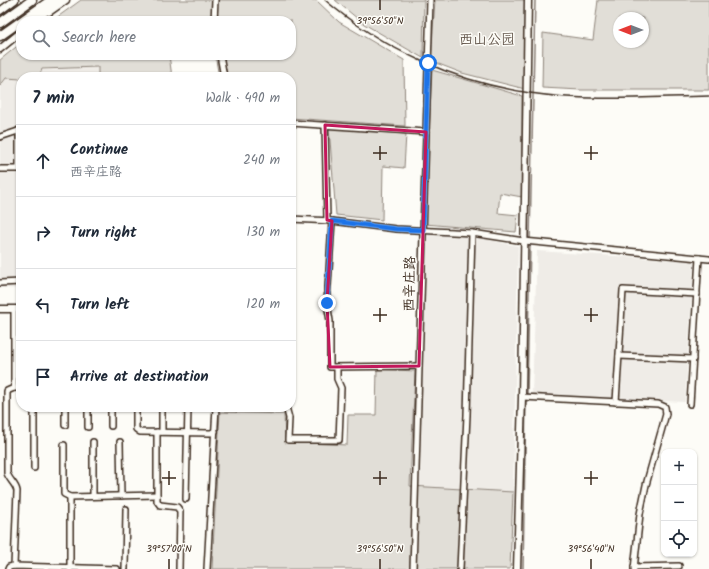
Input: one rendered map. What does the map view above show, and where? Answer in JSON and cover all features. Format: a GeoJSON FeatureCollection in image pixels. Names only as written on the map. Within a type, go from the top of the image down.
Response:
{"type":"FeatureCollection","features":[{"type":"Feature","properties":{"kind":"main road"},"geometry":{"type":"LineString","coordinates":[[0,24],[32,0]]}},
{"type":"Feature","properties":{"kind":"main road"},"geometry":{"type":"LineString","coordinates":[[28,16],[51,0]]}},
{"type":"Feature","properties":{"kind":"main road"},"geometry":{"type":"LineString","coordinates":[[40,16],[58,0]]}},
{"type":"Feature","properties":{"kind":"main road"},"geometry":{"type":"LineString","coordinates":[[0,36],[16,25]]}},
{"type":"Feature","properties":{"kind":"street"},"geometry":{"type":"LineString","coordinates":[[0,11],[15,0]]}},
{"type":"Feature","properties":{"kind":"street"},"geometry":{"type":"LineString","coordinates":[[42,16],[66,0]]}},
{"type":"Feature","properties":{"kind":"street"},"geometry":{"type":"LineString","coordinates":[[214,16],[215,0]]}},
{"type":"Feature","properties":{"kind":"street","name":"西辛庄路"},"geometry":{"type":"LineString","coordinates":[[413,569],[430,0]]}},
{"type":"Feature","properties":{"kind":"street"},"geometry":{"type":"LineString","coordinates":[[517,569],[522,397],[528,0]]}},
{"type":"Feature","properties":{"kind":"street"},"geometry":{"type":"LineString","coordinates":[[0,49],[16,36]]}},
{"type":"Feature","properties":{"kind":"street"},"geometry":{"type":"LineString","coordinates":[[221,60],[223,72]]}},
{"type":"Feature","properties":{"kind":"street"},"geometry":{"type":"LineString","coordinates":[[296,123],[426,132]]}},
{"type":"Feature","properties":{"kind":"street"},"geometry":{"type":"LineString","coordinates":[[325,125],[329,221],[327,303],[330,321],[330,367],[419,366]]}},
{"type":"Feature","properties":{"kind":"street"},"geometry":{"type":"LineString","coordinates":[[0,137],[16,131]]}},
{"type":"Feature","properties":{"kind":"street"},"geometry":{"type":"LineString","coordinates":[[0,169],[16,169]]}},
{"type":"Feature","properties":{"kind":"street"},"geometry":{"type":"LineString","coordinates":[[296,219],[329,221],[396,229],[472,233],[524,241],[709,259]]}},
{"type":"Feature","properties":{"kind":"street"},"geometry":{"type":"LineString","coordinates":[[460,569],[467,415],[472,233]]}},
{"type":"Feature","properties":{"kind":"street"},"geometry":{"type":"LineString","coordinates":[[690,404],[699,258]]}},
{"type":"Feature","properties":{"kind":"street"},"geometry":{"type":"LineString","coordinates":[[0,283],[16,282]]}},
{"type":"Feature","properties":{"kind":"street"},"geometry":{"type":"LineString","coordinates":[[616,402],[623,290],[697,294]]}},
{"type":"Feature","properties":{"kind":"street"},"geometry":{"type":"LineString","coordinates":[[0,309],[14,309],[14,388],[7,391],[6,466],[8,477],[16,487],[17,491],[14,566]]}},
{"type":"Feature","properties":{"kind":"street"},"geometry":{"type":"LineString","coordinates":[[619,356],[693,359]]}},
{"type":"Feature","properties":{"kind":"street"},"geometry":{"type":"LineString","coordinates":[[287,412],[289,418],[288,440],[339,440],[341,388],[337,379],[337,367]]}},
{"type":"Feature","properties":{"kind":"street"},"geometry":{"type":"LineString","coordinates":[[522,397],[658,404],[665,407],[666,414],[641,507],[634,568],[679,566]]}},
{"type":"Feature","properties":{"kind":"street"},"geometry":{"type":"LineString","coordinates":[[34,412],[34,468]]}},
{"type":"Feature","properties":{"kind":"street"},"geometry":{"type":"LineString","coordinates":[[65,412],[65,425]]}},
{"type":"Feature","properties":{"kind":"street"},"geometry":{"type":"LineString","coordinates":[[88,412],[88,427]]}},
{"type":"Feature","properties":{"kind":"street"},"geometry":{"type":"LineString","coordinates":[[111,412],[111,426]]}},
{"type":"Feature","properties":{"kind":"street"},"geometry":{"type":"LineString","coordinates":[[136,412],[136,429],[140,432],[211,433],[215,431]]}},
{"type":"Feature","properties":{"kind":"street"},"geometry":{"type":"LineString","coordinates":[[161,412],[159,432],[157,501],[160,505],[177,507],[180,511],[179,569]]}},
{"type":"Feature","properties":{"kind":"street"},"geometry":{"type":"LineString","coordinates":[[186,499],[188,412]]}},
{"type":"Feature","properties":{"kind":"street"},"geometry":{"type":"LineString","coordinates":[[207,569],[216,412]]}},
{"type":"Feature","properties":{"kind":"street"},"geometry":{"type":"LineString","coordinates":[[93,442],[93,496]]}},
{"type":"Feature","properties":{"kind":"street"},"geometry":{"type":"LineString","coordinates":[[120,442],[121,496]]}},
{"type":"Feature","properties":{"kind":"street"},"geometry":{"type":"LineString","coordinates":[[64,445],[64,494],[70,497],[157,495]]}},
{"type":"Feature","properties":{"kind":"street"},"geometry":{"type":"LineString","coordinates":[[70,497],[70,569]]}},
{"type":"Feature","properties":{"kind":"street"},"geometry":{"type":"LineString","coordinates":[[125,569],[126,509]]}},
{"type":"Feature","properties":{"kind":"street"},"geometry":{"type":"LineString","coordinates":[[8,569],[9,567],[14,566],[70,569],[118,569]]}},
{"type":"Feature","properties":{"kind":"highlighted area"},"geometry":{"type":"Polygon","coordinates":[[[325,125],[426,132],[419,366],[330,367],[327,303],[332,221],[327,220],[325,125]]]}},
{"type":"Feature","properties":{"kind":"shaded area"},"geometry":{"type":"Polygon","coordinates":[[[98,67],[98,72],[41,72],[42,70],[98,67]]]}},
{"type":"Feature","properties":{"kind":"shaded area"},"geometry":{"type":"Polygon","coordinates":[[[6,78],[16,79],[16,289],[0,288],[0,86],[6,78]]]}},
{"type":"Feature","properties":{"kind":"shaded area"},"geometry":{"type":"Polygon","coordinates":[[[425,235],[470,236],[518,246],[513,492],[419,487],[425,235]]]}},
{"type":"Feature","properties":{"kind":"shaded area"},"geometry":{"type":"Polygon","coordinates":[[[537,251],[694,261],[685,402],[532,395],[537,251]]]}},
{"type":"Feature","properties":{"kind":"green space"},"geometry":{"type":"Polygon","coordinates":[[[81,0],[316,0],[339,22],[404,60],[405,126],[296,118],[296,72],[218,72],[216,60],[296,60],[296,16],[59,16],[81,0]]]}},
{"type":"Feature","properties":{"kind":"green space"},"geometry":{"type":"Polygon","coordinates":[[[335,0],[424,0],[423,58],[364,24],[335,0]]]}},
{"type":"Feature","properties":{"kind":"green space","name":"西山公园"},"geometry":{"type":"Polygon","coordinates":[[[435,0],[526,0],[525,89],[462,73],[431,61],[435,0]]]}},
{"type":"Feature","properties":{"kind":"green space"},"geometry":{"type":"Polygon","coordinates":[[[598,0],[709,0],[709,90],[581,90],[542,88],[543,33],[593,40],[598,0]]]}},
{"type":"Feature","properties":{"kind":"green space"},"geometry":{"type":"Polygon","coordinates":[[[16,47],[16,60],[170,60],[171,72],[98,72],[98,67],[42,69],[41,72],[16,72],[16,79],[6,78],[0,86],[0,60],[16,47]]]}},
{"type":"Feature","properties":{"kind":"green space"},"geometry":{"type":"Polygon","coordinates":[[[432,70],[522,96],[522,197],[500,193],[498,213],[518,215],[516,232],[425,224],[432,70]]]}},
{"type":"Feature","properties":{"kind":"green space"},"geometry":{"type":"Polygon","coordinates":[[[329,128],[406,134],[404,168],[383,166],[382,220],[336,215],[329,128]]]}},
{"type":"Feature","properties":{"kind":"green space"},"geometry":{"type":"Polygon","coordinates":[[[377,369],[415,371],[410,486],[513,492],[510,569],[212,569],[220,412],[284,414],[285,442],[347,445],[348,415],[376,415],[377,369]]]}},
{"type":"Feature","properties":{"kind":"waterway"},"geometry":{"type":"LineString","coordinates":[[530,239],[535,0]]}},
{"type":"Feature","properties":{"kind":"waterway"},"geometry":{"type":"LineString","coordinates":[[527,395],[530,243]]}},
{"type":"Feature","properties":{"kind":"waterway"},"geometry":{"type":"LineString","coordinates":[[523,569],[526,399]]}},
{"type":"Feature","properties":{"kind":"railway"},"geometry":{"type":"LineString","coordinates":[[325,0],[347,18],[395,48],[447,72],[474,81],[502,88],[552,96],[597,98],[709,96]]}},
{"type":"Feature","properties":{"kind":"route"},"geometry":{"type":"LineString","coordinates":[[327,303],[332,221],[396,229],[423,230],[428,63]]}}]}
